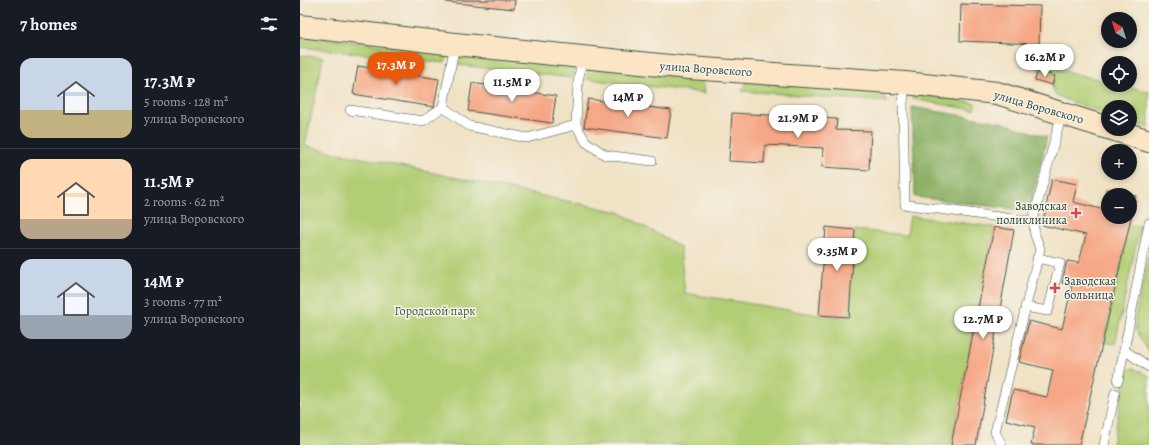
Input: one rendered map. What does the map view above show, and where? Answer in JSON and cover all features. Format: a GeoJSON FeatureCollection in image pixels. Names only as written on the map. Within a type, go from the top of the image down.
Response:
{"type":"FeatureCollection","features":[{"type":"Feature","properties":{"kind":"street","name":"улица Воровского"},"geometry":{"type":"LineString","coordinates":[[300,26],[582,58],[689,68],[905,83],[997,93],[1101,126]]}},
{"type":"Feature","properties":{"kind":"street"},"geometry":{"type":"LineString","coordinates":[[1134,136],[1149,141]]}},
{"type":"Feature","properties":{"kind":"lane"},"geometry":{"type":"LineString","coordinates":[[350,110],[422,121],[443,107],[455,44]]}},
{"type":"Feature","properties":{"kind":"lane"},"geometry":{"type":"LineString","coordinates":[[582,58],[578,83],[576,126],[586,142],[605,155],[652,161]]}},
{"type":"Feature","properties":{"kind":"lane"},"geometry":{"type":"LineString","coordinates":[[905,83],[903,103],[907,205],[1021,220],[1033,220]]}},
{"type":"Feature","properties":{"kind":"lane"},"geometry":{"type":"LineString","coordinates":[[443,107],[469,126],[527,138],[576,126]]}},
{"type":"Feature","properties":{"kind":"lane"},"geometry":{"type":"LineString","coordinates":[[1002,445],[995,432],[1040,249],[1035,235],[1033,220],[1062,113]]}},
{"type":"Feature","properties":{"kind":"lane"},"geometry":{"type":"LineString","coordinates":[[1118,381],[1149,223]]}},
{"type":"Feature","properties":{"kind":"lane"},"geometry":{"type":"LineString","coordinates":[[1025,307],[1048,311],[1060,263],[1037,258]]}},
{"type":"Feature","properties":{"kind":"lane"},"geometry":{"type":"LineString","coordinates":[[1124,350],[1149,367]]}},
{"type":"Feature","properties":{"kind":"lane"},"geometry":{"type":"LineString","coordinates":[[1104,445],[1115,393]]}},
{"type":"Feature","properties":{"kind":"green space"},"geometry":{"type":"Polygon","coordinates":[[[300,36],[447,52],[445,63],[300,47],[300,36]]]}},
{"type":"Feature","properties":{"kind":"green space"},"geometry":{"type":"Polygon","coordinates":[[[461,54],[573,66],[572,78],[459,65],[461,54]]]}},
{"type":"Feature","properties":{"kind":"green space","name":"Городской парк"},"geometry":{"type":"Polygon","coordinates":[[[300,55],[323,58],[305,146],[619,212],[680,247],[685,293],[819,315],[848,317],[855,230],[907,235],[910,216],[994,227],[951,445],[300,445],[300,55]]]}},
{"type":"Feature","properties":{"kind":"green space"},"geometry":{"type":"Polygon","coordinates":[[[1039,67],[1053,68],[1101,80],[1101,92],[1137,92],[1137,89],[1149,92],[1149,128],[1137,124],[1137,100],[1101,100],[1101,112],[1057,96],[1052,87],[1054,76],[1038,71],[1039,67]]]}},
{"type":"Feature","properties":{"kind":"green space"},"geometry":{"type":"Polygon","coordinates":[[[588,68],[703,79],[705,93],[586,79],[588,68]]]}},
{"type":"Feature","properties":{"kind":"green space"},"geometry":{"type":"Polygon","coordinates":[[[747,82],[879,90],[888,102],[742,91],[747,82]]]}},
{"type":"Feature","properties":{"kind":"green space"},"geometry":{"type":"Polygon","coordinates":[[[913,94],[975,103],[974,110],[912,99],[913,94]]]}},
{"type":"Feature","properties":{"kind":"green space"},"geometry":{"type":"Polygon","coordinates":[[[912,107],[1000,122],[1047,137],[1029,211],[915,197],[912,107]]]}},
{"type":"Feature","properties":{"kind":"green space"},"geometry":{"type":"Polygon","coordinates":[[[1129,224],[1140,226],[1115,344],[1102,342],[1111,310],[1129,224]]]}},
{"type":"Feature","properties":{"kind":"green space"},"geometry":{"type":"Polygon","coordinates":[[[1149,254],[1149,352],[1136,331],[1135,318],[1149,254]]]}},
{"type":"Feature","properties":{"kind":"green space"},"geometry":{"type":"Polygon","coordinates":[[[1133,368],[1149,376],[1149,445],[1112,445],[1126,375],[1129,370],[1133,368]]]}},
{"type":"Feature","properties":{"kind":"building"},"geometry":{"type":"Polygon","coordinates":[[[447,0],[515,0],[514,9],[446,2],[447,0]]]}},
{"type":"Feature","properties":{"kind":"building"},"geometry":{"type":"Polygon","coordinates":[[[961,4],[1040,6],[1039,44],[960,41],[961,4]]]}},
{"type":"Feature","properties":{"kind":"building"},"geometry":{"type":"Polygon","coordinates":[[[358,66],[439,79],[434,107],[353,94],[358,66]]]}},
{"type":"Feature","properties":{"kind":"building"},"geometry":{"type":"Polygon","coordinates":[[[1038,71],[1055,76],[1052,85],[1035,80],[1038,71]]]}},
{"type":"Feature","properties":{"kind":"building"},"geometry":{"type":"Polygon","coordinates":[[[472,83],[556,96],[552,123],[468,111],[472,83]]]}},
{"type":"Feature","properties":{"kind":"building"},"geometry":{"type":"Polygon","coordinates":[[[588,99],[671,110],[667,138],[584,127],[588,99]]]}},
{"type":"Feature","properties":{"kind":"building"},"geometry":{"type":"Polygon","coordinates":[[[732,113],[837,119],[836,130],[871,131],[869,170],[822,167],[823,148],[765,145],[764,163],[729,161],[732,113]]]}},
{"type":"Feature","properties":{"kind":"building","name":"Заводская больница"},"geometry":{"type":"Polygon","coordinates":[[[1052,179],[1077,184],[1073,202],[1101,209],[1101,224],[1130,224],[1079,445],[1031,445],[1035,427],[1006,420],[1013,390],[1047,397],[1053,370],[1019,362],[1029,321],[1062,329],[1072,286],[1062,283],[1067,261],[1079,263],[1086,235],[1042,225],[1052,179]]]}},
{"type":"Feature","properties":{"kind":"building"},"geometry":{"type":"Polygon","coordinates":[[[826,227],[855,230],[849,317],[819,315],[826,227]]]}},
{"type":"Feature","properties":{"kind":"building"},"geometry":{"type":"Polygon","coordinates":[[[994,227],[1014,230],[976,445],[951,445],[994,227]]]}},
{"type":"Feature","properties":{"kind":"place","name":"Заводская поликлиника"},"geometry":{"type":"Point","coordinates":[1076,213]}},
{"type":"Feature","properties":{"kind":"place","name":"Заводская больница"},"geometry":{"type":"Point","coordinates":[1055,288]}}]}
